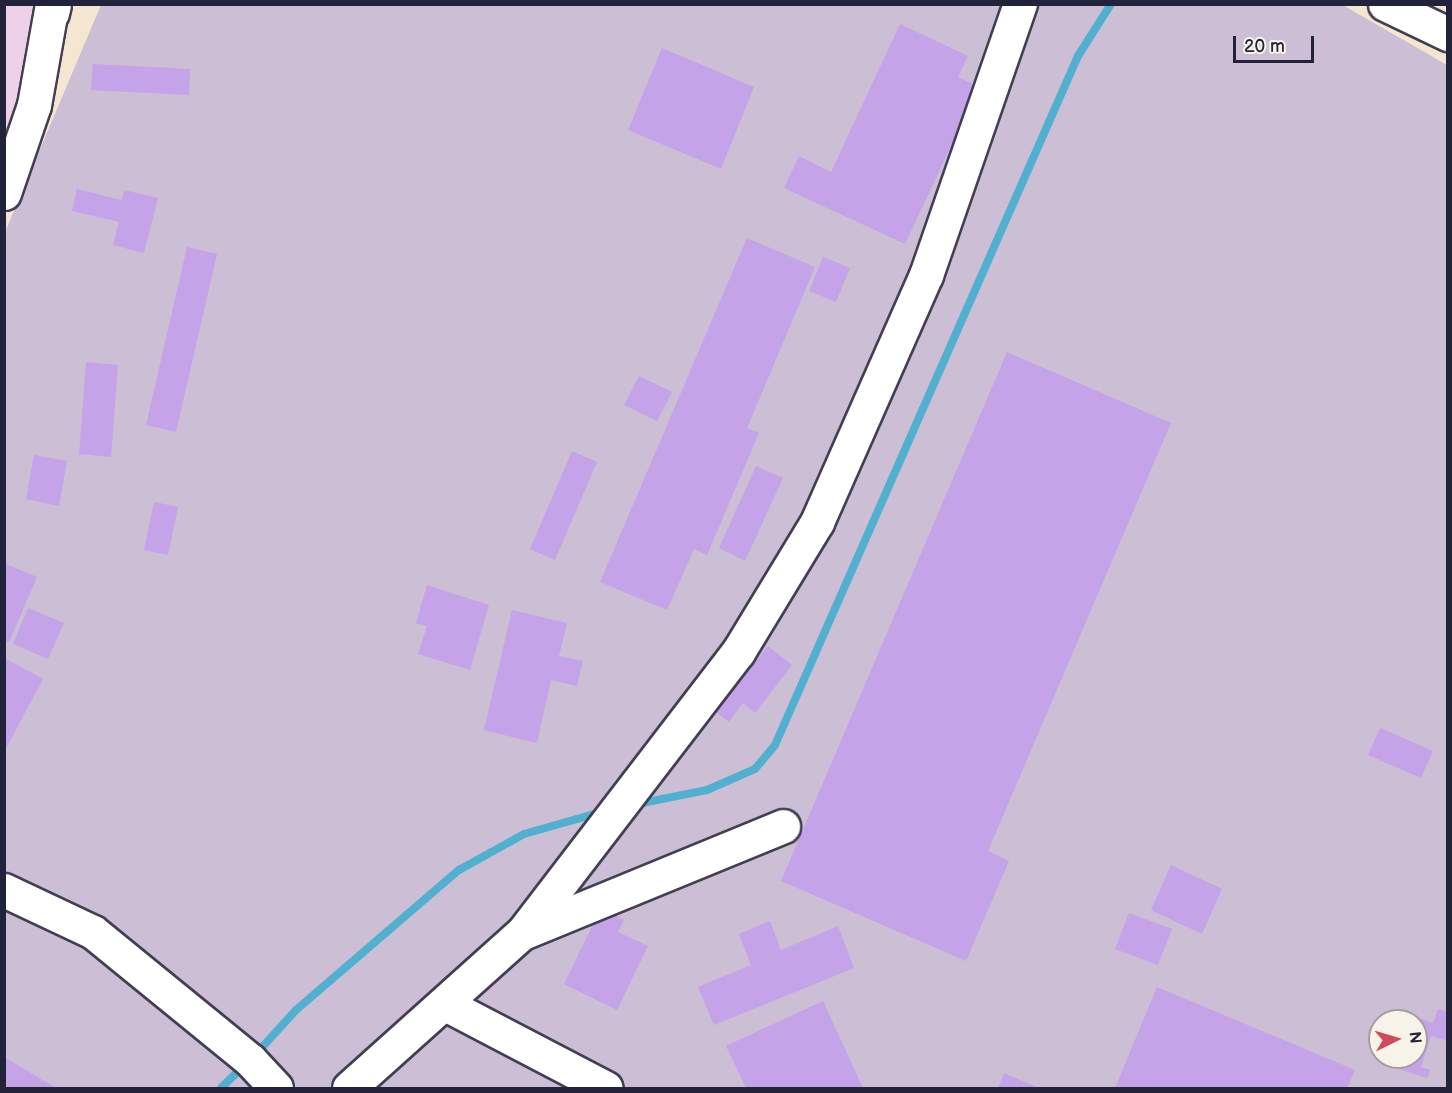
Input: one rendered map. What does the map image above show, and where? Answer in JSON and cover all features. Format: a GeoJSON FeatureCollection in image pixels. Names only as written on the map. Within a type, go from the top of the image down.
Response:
{"type":"FeatureCollection","features":[{"type":"Feature","properties":{"kind":"street"},"geometry":{"type":"LineString","coordinates":[[349,1089],[447,1005],[523,932],[738,652],[817,522],[926,275],[1020,4]]}},
{"type":"Feature","properties":{"kind":"street"},"geometry":{"type":"LineString","coordinates":[[1384,4],[1448,34]]}},
{"type":"Feature","properties":{"kind":"street"},"geometry":{"type":"LineString","coordinates":[[4,193],[34,105],[53,7]]}},
{"type":"Feature","properties":{"kind":"street"},"geometry":{"type":"LineString","coordinates":[[523,932],[783,826]]}},
{"type":"Feature","properties":{"kind":"street"},"geometry":{"type":"LineString","coordinates":[[4,890],[93,932],[250,1060],[276,1089]]}},
{"type":"Feature","properties":{"kind":"street"},"geometry":{"type":"LineString","coordinates":[[447,1005],[606,1089]]}},
{"type":"Feature","properties":{"kind":"shaded area"},"geometry":{"type":"Polygon","coordinates":[[[1341,4],[1447,65],[1447,1088],[5,1088],[5,232],[101,5],[1341,4]]]}},
{"type":"Feature","properties":{"kind":"shaded area"},"geometry":{"type":"Polygon","coordinates":[[[5,5],[52,5],[5,193],[5,5]]]}},
{"type":"Feature","properties":{"kind":"building"},"geometry":{"type":"Polygon","coordinates":[[[900,24],[968,56],[958,77],[979,87],[905,244],[784,188],[799,156],[831,172],[900,24]]]}},
{"type":"Feature","properties":{"kind":"building"},"geometry":{"type":"Polygon","coordinates":[[[662,48],[754,87],[721,169],[628,130],[662,48]]]}},
{"type":"Feature","properties":{"kind":"building"},"geometry":{"type":"Polygon","coordinates":[[[93,64],[190,69],[189,95],[91,90],[93,64]]]}},
{"type":"Feature","properties":{"kind":"building"},"geometry":{"type":"Polygon","coordinates":[[[77,189],[122,200],[124,190],[158,198],[144,253],[113,245],[119,222],[72,211],[77,189]]]}},
{"type":"Feature","properties":{"kind":"building"},"geometry":{"type":"Polygon","coordinates":[[[747,238],[815,267],[747,428],[759,433],[707,555],[694,549],[667,610],[600,582],[747,238]]]}},
{"type":"Feature","properties":{"kind":"building"},"geometry":{"type":"Polygon","coordinates":[[[187,247],[217,254],[176,432],[146,425],[187,247]]]}},
{"type":"Feature","properties":{"kind":"building"},"geometry":{"type":"Polygon","coordinates":[[[823,257],[850,268],[836,302],[809,291],[823,257]]]}},
{"type":"Feature","properties":{"kind":"building"},"geometry":{"type":"Polygon","coordinates":[[[1007,352],[1171,423],[988,851],[1009,861],[966,961],[781,881],[1007,352]]]}},
{"type":"Feature","properties":{"kind":"building"},"geometry":{"type":"Polygon","coordinates":[[[86,362],[118,365],[111,457],[79,454],[86,362]]]}},
{"type":"Feature","properties":{"kind":"building"},"geometry":{"type":"Polygon","coordinates":[[[639,376],[672,392],[657,421],[624,405],[639,376]]]}},
{"type":"Feature","properties":{"kind":"building"},"geometry":{"type":"Polygon","coordinates":[[[572,451],[597,462],[555,560],[530,549],[572,451]]]}},
{"type":"Feature","properties":{"kind":"building"},"geometry":{"type":"Polygon","coordinates":[[[34,455],[67,461],[59,506],[26,499],[34,455]]]}},
{"type":"Feature","properties":{"kind":"building"},"geometry":{"type":"Polygon","coordinates":[[[756,466],[783,478],[745,561],[719,548],[756,466]]]}},
{"type":"Feature","properties":{"kind":"building"},"geometry":{"type":"Polygon","coordinates":[[[154,502],[178,507],[168,555],[144,550],[154,502]]]}},
{"type":"Feature","properties":{"kind":"building"},"geometry":{"type":"Polygon","coordinates":[[[4,563],[37,577],[9,642],[4,640],[4,563]]]}},
{"type":"Feature","properties":{"kind":"building"},"geometry":{"type":"Polygon","coordinates":[[[427,585],[489,605],[470,670],[418,654],[427,626],[416,623],[427,585]]]}},
{"type":"Feature","properties":{"kind":"building"},"geometry":{"type":"Polygon","coordinates":[[[28,608],[64,623],[48,659],[13,644],[28,608]]]}},
{"type":"Feature","properties":{"kind":"building"},"geometry":{"type":"Polygon","coordinates":[[[512,610],[567,623],[559,656],[583,661],[577,686],[551,680],[537,743],[484,730],[512,610]]]}},
{"type":"Feature","properties":{"kind":"building"},"geometry":{"type":"Polygon","coordinates":[[[768,646],[792,665],[755,713],[743,703],[729,722],[716,712],[768,646]]]}},
{"type":"Feature","properties":{"kind":"building"},"geometry":{"type":"Polygon","coordinates":[[[4,658],[43,679],[4,752],[4,658]]]}},
{"type":"Feature","properties":{"kind":"building"},"geometry":{"type":"Polygon","coordinates":[[[1380,728],[1433,751],[1421,778],[1368,755],[1380,728]]]}},
{"type":"Feature","properties":{"kind":"building"},"geometry":{"type":"Polygon","coordinates":[[[1171,865],[1222,889],[1202,934],[1151,910],[1171,865]]]}},
{"type":"Feature","properties":{"kind":"building"},"geometry":{"type":"Polygon","coordinates":[[[601,908],[624,920],[618,932],[648,946],[617,1010],[564,984],[601,908]]]}},
{"type":"Feature","properties":{"kind":"building"},"geometry":{"type":"Polygon","coordinates":[[[1129,913],[1172,929],[1158,965],[1115,949],[1129,913]]]}},
{"type":"Feature","properties":{"kind":"building"},"geometry":{"type":"Polygon","coordinates":[[[770,921],[781,950],[838,926],[854,968],[714,1025],[698,987],[751,965],[739,934],[770,921]]]}},
{"type":"Feature","properties":{"kind":"building"},"geometry":{"type":"Polygon","coordinates":[[[1157,987],[1355,1070],[1347,1088],[1115,1088],[1157,987]]]}},
{"type":"Feature","properties":{"kind":"building"},"geometry":{"type":"Polygon","coordinates":[[[823,1001],[863,1088],[746,1088],[726,1046],[823,1001]]]}},
{"type":"Feature","properties":{"kind":"building"},"geometry":{"type":"Polygon","coordinates":[[[1438,1009],[1448,1012],[1448,1041],[1431,1036],[1428,1045],[1428,1021],[1433,1023],[1438,1009]]]}},
{"type":"Feature","properties":{"kind":"building"},"geometry":{"type":"Polygon","coordinates":[[[4,1057],[56,1088],[4,1088],[4,1057]]]}},
{"type":"Feature","properties":{"kind":"building"},"geometry":{"type":"Polygon","coordinates":[[[1399,1069],[1427,1069],[1430,1070],[1427,1078],[1399,1069]]]}},
{"type":"Feature","properties":{"kind":"building"},"geometry":{"type":"Polygon","coordinates":[[[1004,1073],[1039,1088],[998,1088],[1004,1073]]]}},
{"type":"Feature","properties":{"kind":"waterway"},"geometry":{"type":"LineString","coordinates":[[632,805],[707,790],[755,769],[775,745],[1078,56],[1111,4]]}},
{"type":"Feature","properties":{"kind":"waterway"},"geometry":{"type":"LineString","coordinates":[[255,1055],[296,1010],[459,870],[524,834],[602,812]]}},
{"type":"Feature","properties":{"kind":"waterway"},"geometry":{"type":"LineString","coordinates":[[221,1088],[246,1064]]}}]}
